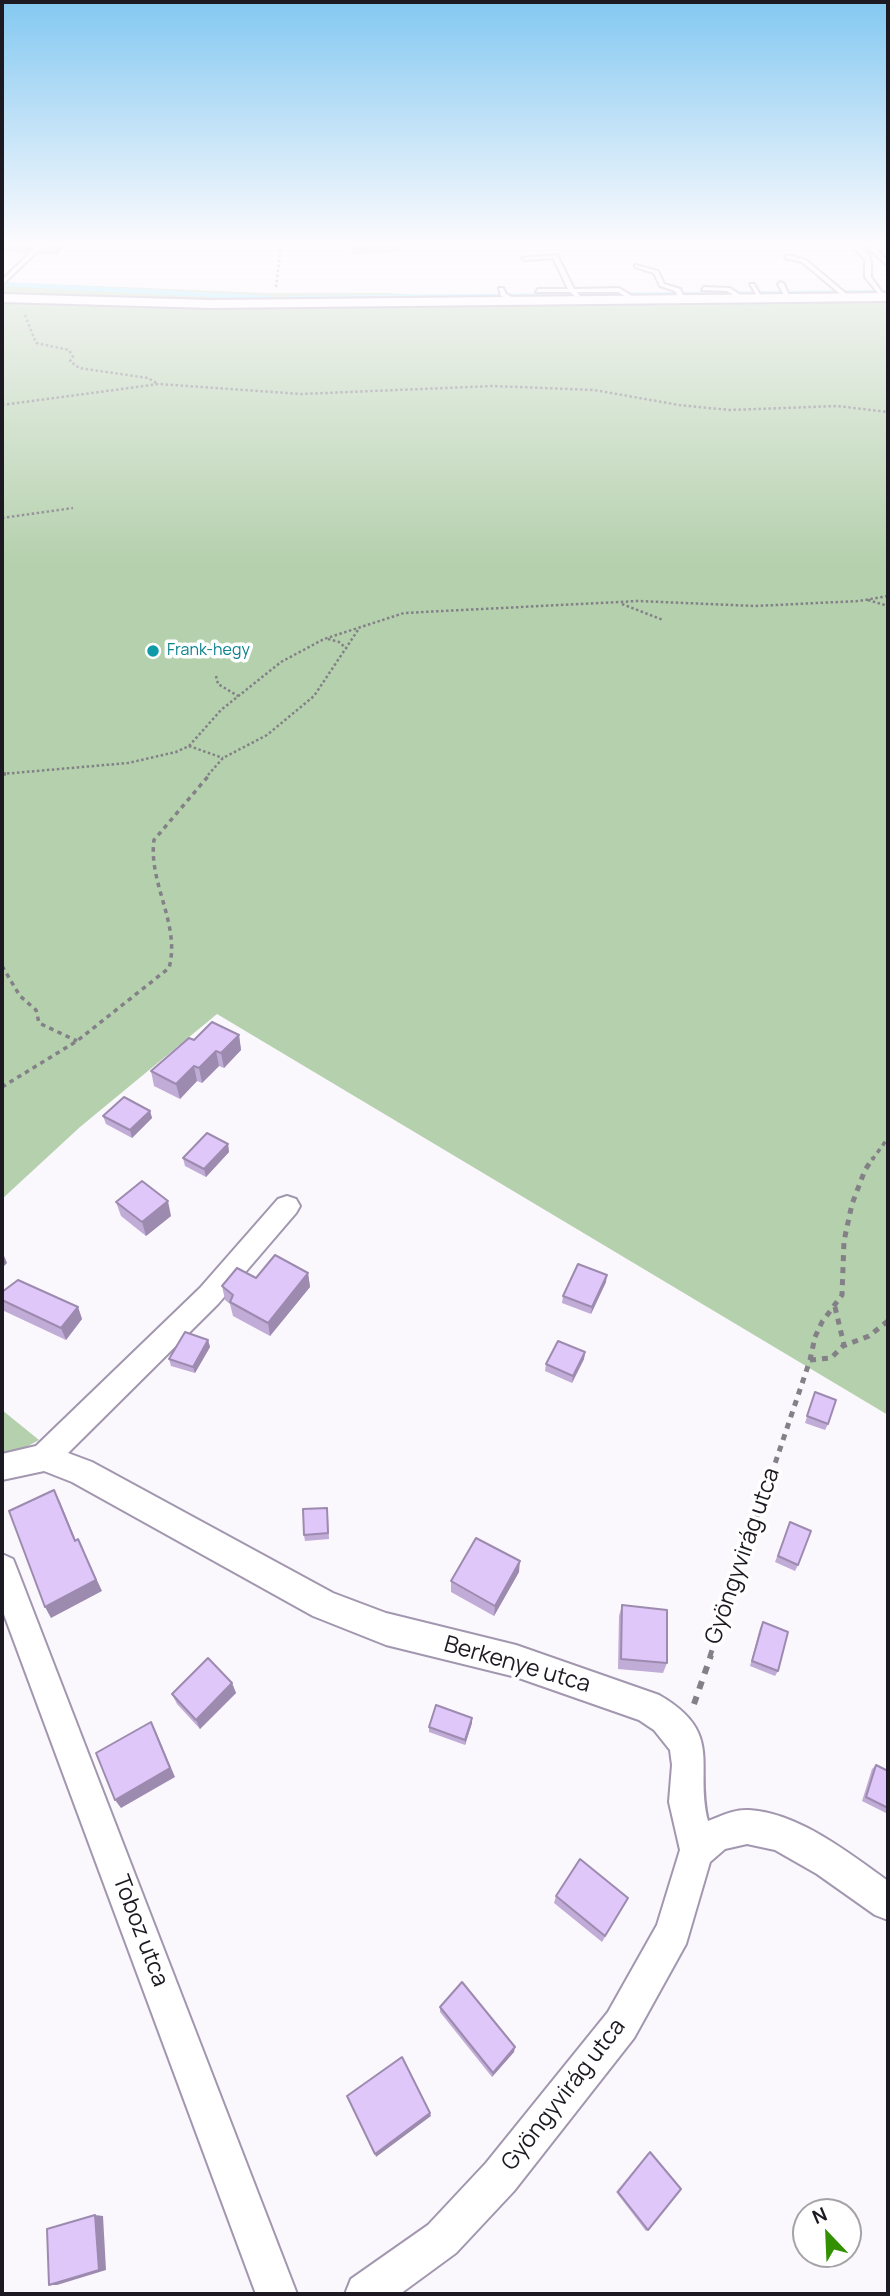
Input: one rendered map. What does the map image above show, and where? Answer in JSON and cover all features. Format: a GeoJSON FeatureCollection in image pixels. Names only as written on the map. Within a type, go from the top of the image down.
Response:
{"type":"FeatureCollection","features":[{"type":"Feature","properties":{"kind":"street"},"geometry":{"type":"LineString","coordinates":[[2,1466],[44,1458],[209,1296],[286,1206]]}},
{"type":"Feature","properties":{"kind":"street","name":"Berkenye utca"},"geometry":{"type":"LineString","coordinates":[[44,1458],[82,1472],[324,1605],[386,1629],[516,1661],[647,1707],[666,1718],[686,1744]]}},
{"type":"Feature","properties":{"kind":"street","name":"Toboz utca"},"geometry":{"type":"LineString","coordinates":[[2,1569],[277,2294]]}},
{"type":"Feature","properties":{"kind":"street"},"geometry":{"type":"LineString","coordinates":[[686,1744],[689,1765],[686,1802],[697,1850]]}},
{"type":"Feature","properties":{"kind":"street"},"geometry":{"type":"LineString","coordinates":[[697,1850],[708,1839],[733,1828],[758,1827],[801,1844],[888,1902]]}},
{"type":"Feature","properties":{"kind":"street","name":"Gyöngyvirág utca"},"geometry":{"type":"LineString","coordinates":[[366,2294],[442,2239],[500,2177],[621,2025],[673,1931],[697,1850]]}},
{"type":"Feature","properties":{"kind":"path"},"geometry":{"type":"LineString","coordinates":[[70,353],[73,357],[70,361],[79,368],[148,378],[159,384]]}},
{"type":"Feature","properties":{"kind":"path"},"geometry":{"type":"LineString","coordinates":[[2,405],[159,384],[300,394],[493,386],[594,390],[679,405],[730,410],[837,406],[888,412]]}},
{"type":"Feature","properties":{"kind":"path"},"geometry":{"type":"LineString","coordinates":[[2,518],[73,508]]}},
{"type":"Feature","properties":{"kind":"path"},"geometry":{"type":"LineString","coordinates":[[2,774],[128,763],[161,756],[189,746],[238,696],[281,662],[324,639],[382,618],[421,611],[655,601],[744,607],[867,600],[888,596]]}},
{"type":"Feature","properties":{"kind":"path"},"geometry":{"type":"LineString","coordinates":[[867,600],[888,606]]}},
{"type":"Feature","properties":{"kind":"path"},"geometry":{"type":"LineString","coordinates":[[619,603],[663,620]]}},
{"type":"Feature","properties":{"kind":"path"},"geometry":{"type":"LineString","coordinates":[[2,1087],[77,1041],[169,968],[173,953],[171,934],[152,854],[154,840],[223,758],[260,740],[290,713],[306,704],[324,685],[361,626]]}},
{"type":"Feature","properties":{"kind":"path"},"geometry":{"type":"LineString","coordinates":[[324,639],[339,642],[346,649]]}},
{"type":"Feature","properties":{"kind":"path"},"geometry":{"type":"LineString","coordinates":[[216,676],[218,684],[238,696]]}},
{"type":"Feature","properties":{"kind":"path"},"geometry":{"type":"LineString","coordinates":[[189,746],[223,758]]}},
{"type":"Feature","properties":{"kind":"path"},"geometry":{"type":"LineString","coordinates":[[2,966],[20,996],[36,1010],[39,1023],[64,1032],[77,1041]]}},
{"type":"Feature","properties":{"kind":"path"},"geometry":{"type":"LineString","coordinates":[[844,1346],[835,1307],[844,1286],[844,1241],[852,1204],[865,1170],[888,1138]]}},
{"type":"Feature","properties":{"kind":"path","name":"Gyöngyvirág utca"},"geometry":{"type":"LineString","coordinates":[[686,1744],[692,1736],[695,1723],[695,1697],[810,1360],[815,1337],[821,1322],[835,1307]]}},
{"type":"Feature","properties":{"kind":"path"},"geometry":{"type":"LineString","coordinates":[[810,1360],[831,1358],[844,1346],[869,1336],[888,1321]]}},
{"type":"Feature","properties":{"kind":"green space"},"geometry":{"type":"Polygon","coordinates":[[[2,353],[888,353],[888,1415],[217,1014],[80,1127],[2,1199],[2,353]]]}},
{"type":"Feature","properties":{"kind":"green space"},"geometry":{"type":"Polygon","coordinates":[[[2,1410],[39,1440],[2,1460],[2,1410]]]}},
{"type":"Feature","properties":{"kind":"building"},"geometry":{"type":"Polygon","coordinates":[[[212,1022],[239,1035],[221,1053],[216,1051],[199,1068],[194,1066],[176,1084],[151,1071],[189,1038],[194,1040],[212,1022]]]}},
{"type":"Feature","properties":{"kind":"building"},"geometry":{"type":"Polygon","coordinates":[[[124,1097],[150,1111],[130,1130],[103,1116],[124,1097]]]}},
{"type":"Feature","properties":{"kind":"building"},"geometry":{"type":"Polygon","coordinates":[[[207,1133],[228,1144],[204,1169],[183,1158],[207,1133]]]}},
{"type":"Feature","properties":{"kind":"building"},"geometry":{"type":"Polygon","coordinates":[[[142,1181],[168,1201],[142,1222],[116,1202],[142,1181]]]}},
{"type":"Feature","properties":{"kind":"building"},"geometry":{"type":"Polygon","coordinates":[[[275,1255],[308,1273],[268,1323],[230,1302],[233,1295],[222,1286],[237,1268],[256,1278],[275,1255]]]}},
{"type":"Feature","properties":{"kind":"building"},"geometry":{"type":"Polygon","coordinates":[[[578,1264],[607,1275],[592,1307],[563,1296],[578,1264]]]}},
{"type":"Feature","properties":{"kind":"building"},"geometry":{"type":"Polygon","coordinates":[[[18,1280],[78,1307],[61,1328],[2,1300],[2,1292],[18,1280]]]}},
{"type":"Feature","properties":{"kind":"building"},"geometry":{"type":"Polygon","coordinates":[[[185,1332],[208,1340],[193,1367],[169,1359],[185,1332]]]}},
{"type":"Feature","properties":{"kind":"building"},"geometry":{"type":"Polygon","coordinates":[[[558,1341],[585,1352],[573,1376],[546,1364],[558,1341]]]}},
{"type":"Feature","properties":{"kind":"building"},"geometry":{"type":"Polygon","coordinates":[[[815,1392],[836,1400],[828,1424],[807,1416],[815,1392]]]}},
{"type":"Feature","properties":{"kind":"building"},"geometry":{"type":"Polygon","coordinates":[[[54,1490],[75,1541],[78,1539],[96,1580],[45,1607],[9,1511],[54,1490]]]}},
{"type":"Feature","properties":{"kind":"building"},"geometry":{"type":"Polygon","coordinates":[[[327,1508],[328,1533],[304,1535],[303,1509],[327,1508]]]}},
{"type":"Feature","properties":{"kind":"building"},"geometry":{"type":"Polygon","coordinates":[[[790,1522],[811,1531],[798,1565],[778,1556],[790,1522]]]}},
{"type":"Feature","properties":{"kind":"building"},"geometry":{"type":"Polygon","coordinates":[[[476,1538],[520,1561],[495,1606],[451,1581],[476,1538]]]}},
{"type":"Feature","properties":{"kind":"building"},"geometry":{"type":"Polygon","coordinates":[[[622,1605],[667,1610],[667,1663],[621,1659],[622,1605]]]}},
{"type":"Feature","properties":{"kind":"building"},"geometry":{"type":"Polygon","coordinates":[[[763,1622],[788,1632],[778,1671],[752,1661],[763,1622]]]}},
{"type":"Feature","properties":{"kind":"building"},"geometry":{"type":"Polygon","coordinates":[[[208,1658],[232,1683],[196,1720],[172,1694],[208,1658]]]}},
{"type":"Feature","properties":{"kind":"building"},"geometry":{"type":"Polygon","coordinates":[[[436,1705],[472,1718],[465,1740],[429,1727],[436,1705]]]}},
{"type":"Feature","properties":{"kind":"building"},"geometry":{"type":"Polygon","coordinates":[[[151,1722],[170,1768],[115,1800],[96,1753],[151,1722]]]}},
{"type":"Feature","properties":{"kind":"building"},"geometry":{"type":"Polygon","coordinates":[[[876,1765],[888,1771],[888,1808],[866,1797],[876,1765]]]}},
{"type":"Feature","properties":{"kind":"building"},"geometry":{"type":"Polygon","coordinates":[[[580,1859],[628,1898],[605,1936],[556,1896],[580,1859]]]}},
{"type":"Feature","properties":{"kind":"building"},"geometry":{"type":"Polygon","coordinates":[[[462,1982],[515,2047],[493,2073],[440,2007],[462,1982]]]}},
{"type":"Feature","properties":{"kind":"building"},"geometry":{"type":"Polygon","coordinates":[[[402,2057],[430,2113],[375,2154],[347,2096],[402,2057]]]}},
{"type":"Feature","properties":{"kind":"building"},"geometry":{"type":"Polygon","coordinates":[[[650,2152],[681,2189],[648,2230],[618,2192],[650,2152]]]}},
{"type":"Feature","properties":{"kind":"building"},"geometry":{"type":"Polygon","coordinates":[[[95,2215],[99,2270],[49,2285],[47,2229],[95,2215]]]}},
{"type":"Feature","properties":{"kind":"place","name":"Frank-hegy"},"geometry":{"type":"Point","coordinates":[153,651]}}]}
